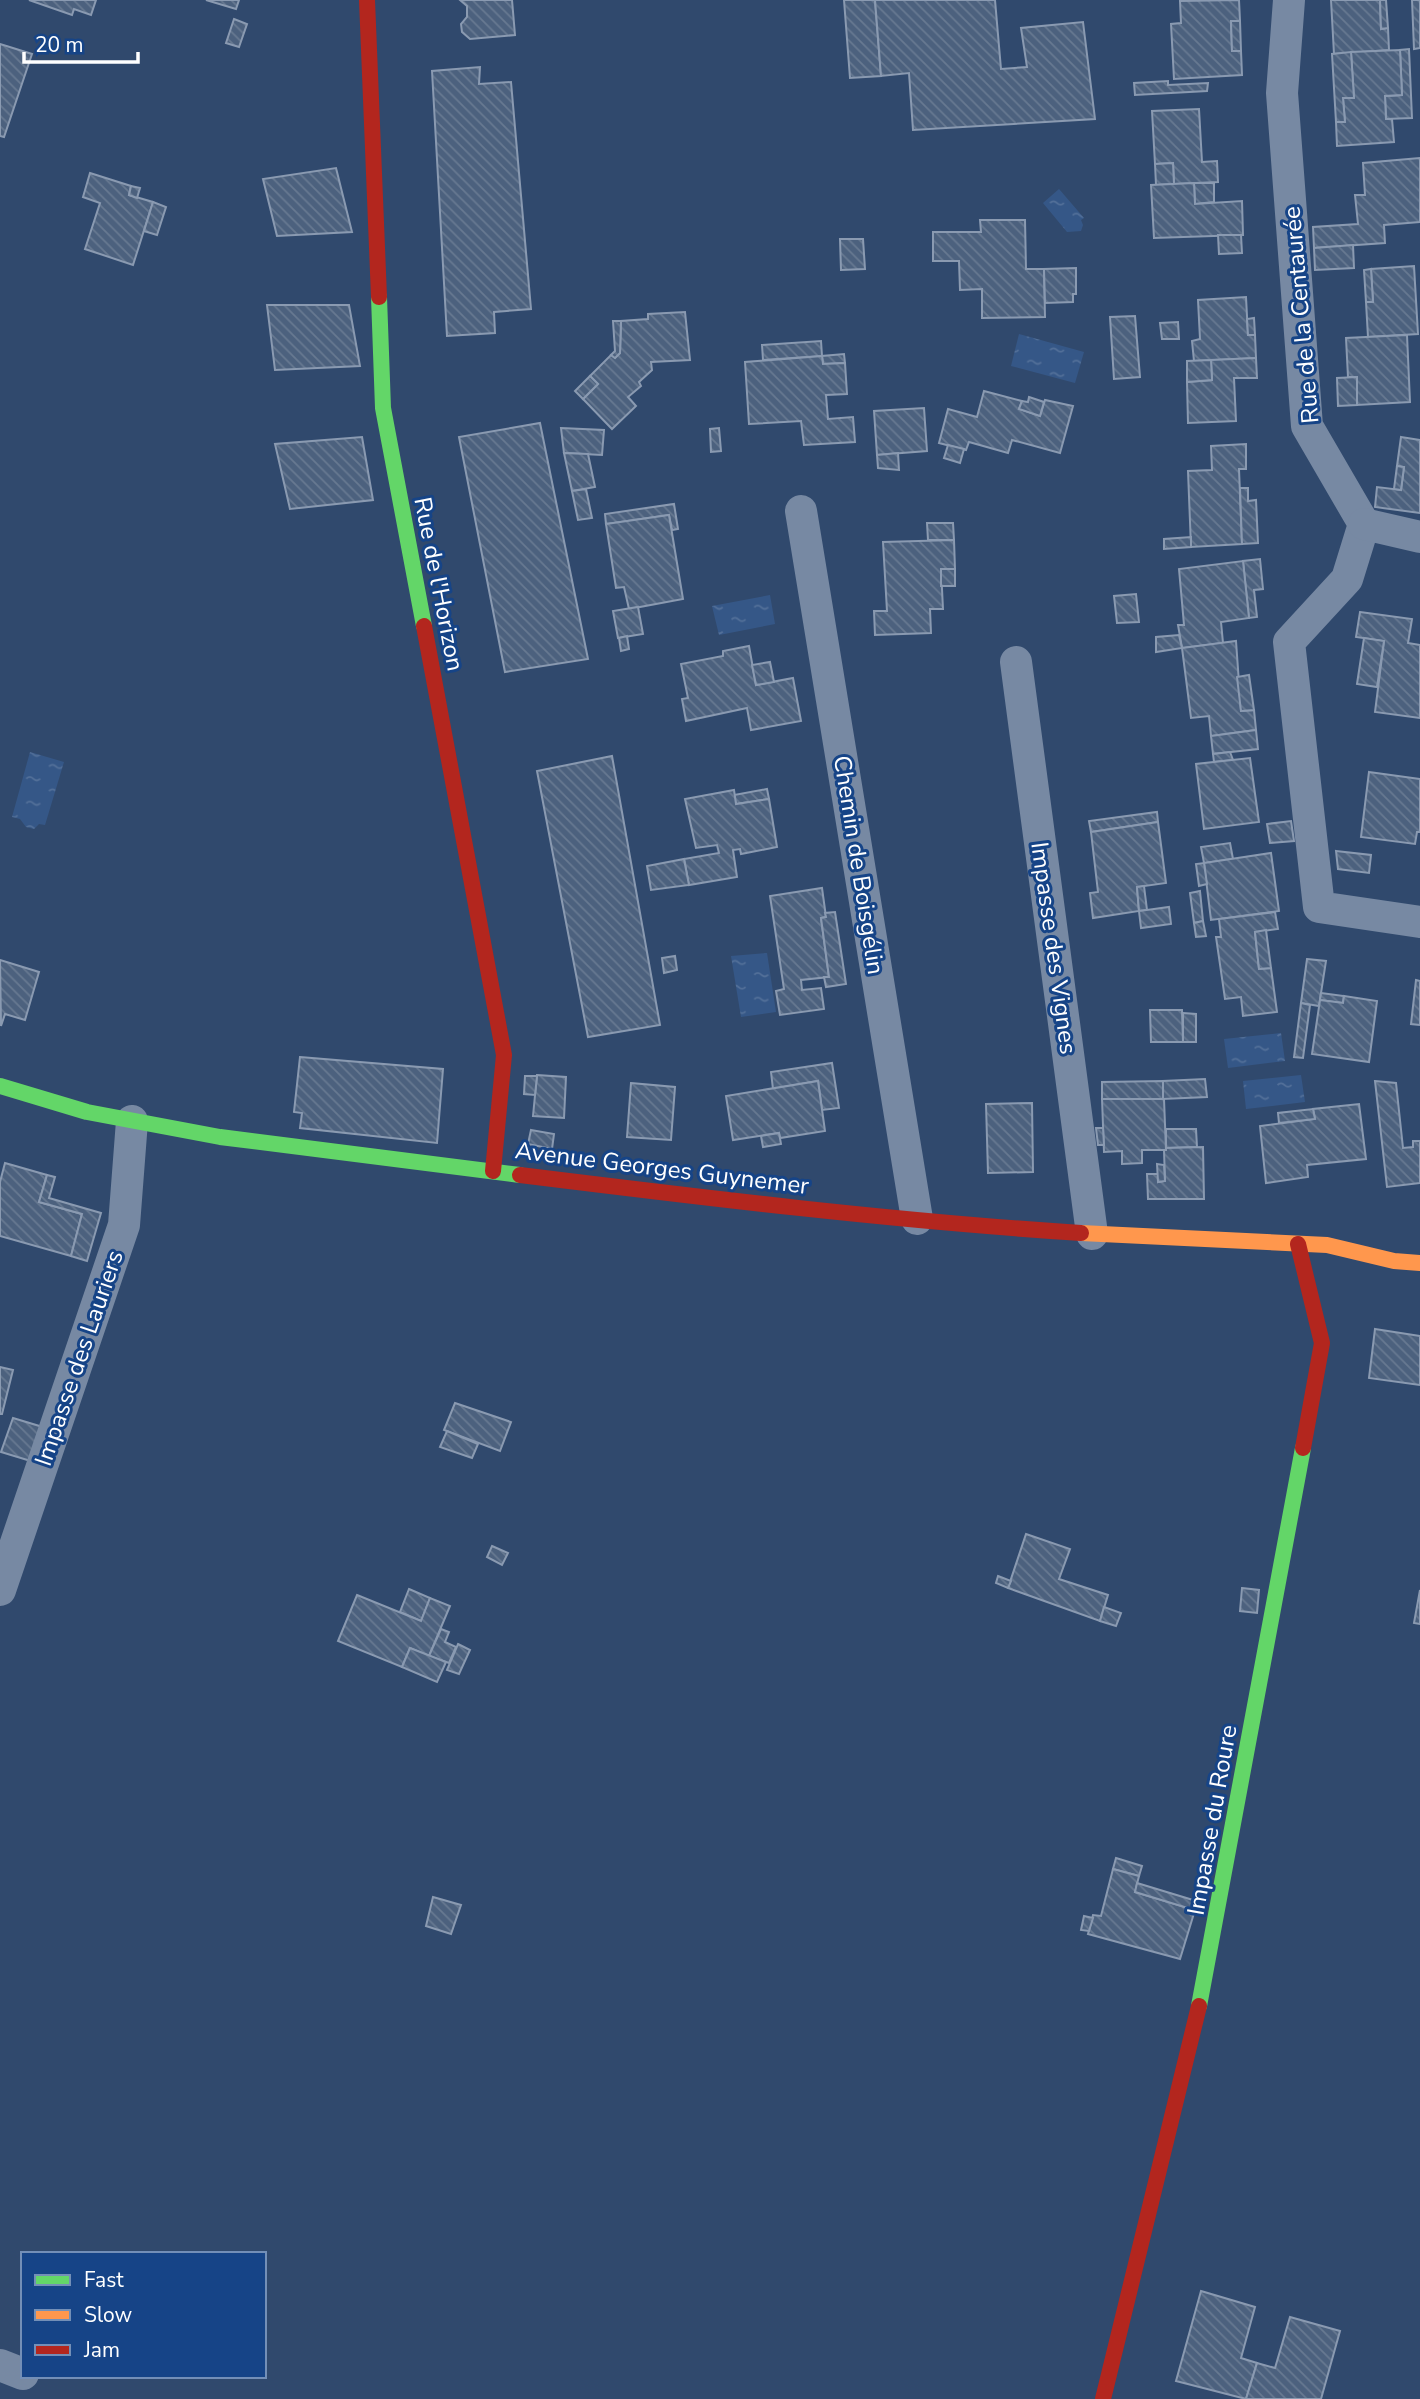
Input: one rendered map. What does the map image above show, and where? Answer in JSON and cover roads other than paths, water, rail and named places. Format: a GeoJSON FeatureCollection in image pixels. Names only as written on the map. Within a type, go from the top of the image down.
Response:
{"type":"FeatureCollection","features":[{"type":"Feature","properties":{"kind":"street","name":"Rue de l'Horizon"},"geometry":{"type":"LineString","coordinates":[[366,0],[383,408],[504,1055],[493,1171]]}},
{"type":"Feature","properties":{"kind":"street","name":"Rue de la Centaurée"},"geometry":{"type":"LineString","coordinates":[[1289,0],[1282,93],[1307,426],[1364,524]]}},
{"type":"Feature","properties":{"kind":"street","name":"Chemin de Boisgélin"},"geometry":{"type":"LineString","coordinates":[[801,511],[917,1219]]}},
{"type":"Feature","properties":{"kind":"street"},"geometry":{"type":"LineString","coordinates":[[1420,537],[1364,524],[1347,579],[1289,642],[1319,907],[1420,922]]}},
{"type":"Feature","properties":{"kind":"street","name":"Impasse des Vignes"},"geometry":{"type":"LineString","coordinates":[[1016,662],[1092,1234]]}},
{"type":"Feature","properties":{"kind":"street","name":"Avenue Georges Guynemer"},"geometry":{"type":"LineString","coordinates":[[0,1086],[87,1112],[219,1138],[723,1200],[1092,1234],[1327,1245],[1394,1261],[1417,1262]]}},
{"type":"Feature","properties":{"kind":"street","name":"Impasse des Lauriers"},"geometry":{"type":"LineString","coordinates":[[0,1590],[124,1225],[132,1121]]}},
{"type":"Feature","properties":{"kind":"street","name":"Avenue Georges Guynemer"},"geometry":{"type":"LineString","coordinates":[[1327,1245],[1365,1238]]}},
{"type":"Feature","properties":{"kind":"street","name":"Impasse du Roure"},"geometry":{"type":"LineString","coordinates":[[1103,2399],[1199,2008],[1322,1343],[1298,1244]]}},
{"type":"Feature","properties":{"kind":"street"},"geometry":{"type":"LineString","coordinates":[[0,2365],[21,2374]]}},
{"type":"Feature","properties":{"kind":"water"},"geometry":{"type":"Polygon","coordinates":[[[1059,189],[1084,218],[1081,220],[1081,231],[1067,232],[1043,203],[1059,189]]]}},
{"type":"Feature","properties":{"kind":"water"},"geometry":{"type":"Polygon","coordinates":[[[1019,334],[1084,352],[1075,383],[1011,366],[1019,334]]]}},
{"type":"Feature","properties":{"kind":"water"},"geometry":{"type":"Polygon","coordinates":[[[770,595],[775,624],[719,635],[712,606],[770,595]]]}},
{"type":"Feature","properties":{"kind":"water"},"geometry":{"type":"Polygon","coordinates":[[[30,752],[64,762],[45,825],[39,824],[34,829],[12,817],[30,752]]]}},
{"type":"Feature","properties":{"kind":"water"},"geometry":{"type":"Polygon","coordinates":[[[767,953],[776,1012],[741,1017],[731,956],[767,953]]]}},
{"type":"Feature","properties":{"kind":"water"},"geometry":{"type":"Polygon","coordinates":[[[1281,1033],[1285,1061],[1228,1068],[1224,1039],[1281,1033]]]}},
{"type":"Feature","properties":{"kind":"water"},"geometry":{"type":"Polygon","coordinates":[[[1301,1075],[1305,1102],[1246,1109],[1243,1081],[1301,1075]]]}}]}
